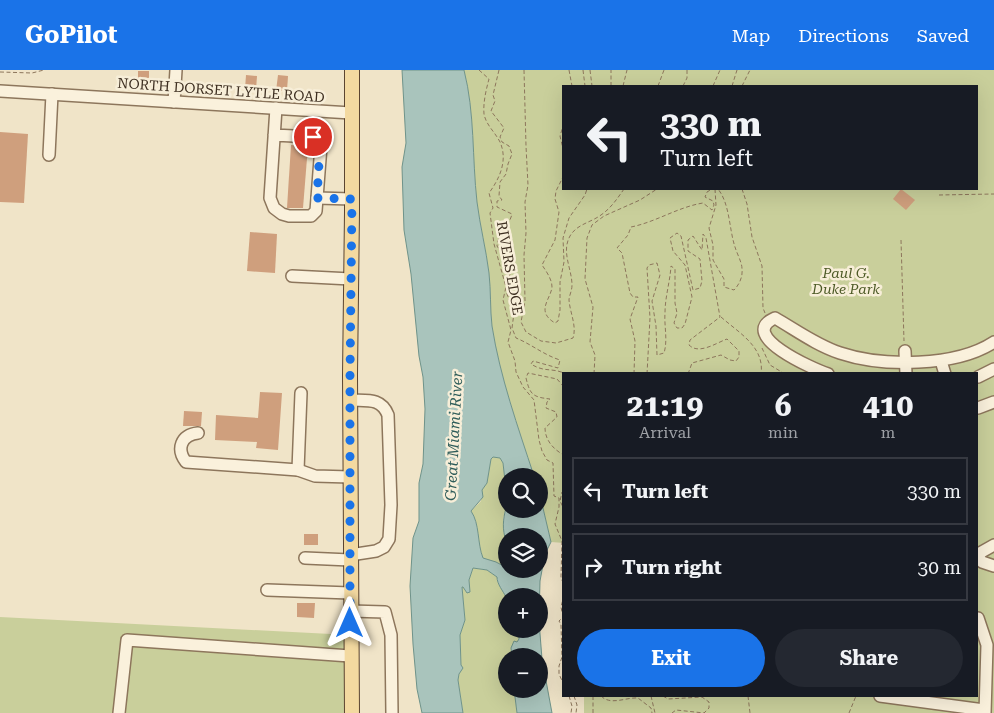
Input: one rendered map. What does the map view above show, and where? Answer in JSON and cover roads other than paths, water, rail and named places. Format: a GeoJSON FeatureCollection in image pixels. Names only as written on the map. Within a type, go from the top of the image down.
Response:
{"type":"FeatureCollection","features":[{"type":"Feature","properties":{"kind":"main road"},"geometry":{"type":"LineString","coordinates":[[352,70],[350,400],[350,656],[352,713]]}},
{"type":"Feature","properties":{"kind":"street"},"geometry":{"type":"LineString","coordinates":[[174,102],[176,70]]}},
{"type":"Feature","properties":{"kind":"street","name":"NORTH DORSET LYTLE ROAD"},"geometry":{"type":"LineString","coordinates":[[0,91],[351,113]]}},
{"type":"Feature","properties":{"kind":"street"},"geometry":{"type":"LineString","coordinates":[[50,155],[52,94]]}},
{"type":"Feature","properties":{"kind":"street"},"geometry":{"type":"LineString","coordinates":[[274,135],[313,137],[318,141],[320,146],[316,212],[311,216],[289,216],[282,214],[274,208],[270,198],[274,135],[276,108]]}},
{"type":"Feature","properties":{"kind":"street"},"geometry":{"type":"LineString","coordinates":[[317,198],[352,199]]}},
{"type":"Feature","properties":{"kind":"street"},"geometry":{"type":"LineString","coordinates":[[292,276],[351,279]]}},
{"type":"Feature","properties":{"kind":"street"},"geometry":{"type":"LineString","coordinates":[[824,372],[790,357],[768,340],[764,333],[767,321],[775,318],[814,342],[840,353],[872,360],[905,356],[941,361],[986,348],[994,342]]}},
{"type":"Feature","properties":{"kind":"street"},"geometry":{"type":"LineString","coordinates":[[905,356],[906,372]]}},
{"type":"Feature","properties":{"kind":"street"},"geometry":{"type":"LineString","coordinates":[[941,361],[944,372]]}},
{"type":"Feature","properties":{"kind":"street"},"geometry":{"type":"LineString","coordinates":[[978,377],[994,369]]}},
{"type":"Feature","properties":{"kind":"street"},"geometry":{"type":"LineString","coordinates":[[298,470],[301,393]]}},
{"type":"Feature","properties":{"kind":"street"},"geometry":{"type":"LineString","coordinates":[[305,558],[350,557],[376,551],[384,547],[390,539],[391,505],[388,415],[385,406],[378,402],[350,400]]}},
{"type":"Feature","properties":{"kind":"street"},"geometry":{"type":"LineString","coordinates":[[978,408],[994,403]]}},
{"type":"Feature","properties":{"kind":"street"},"geometry":{"type":"LineString","coordinates":[[198,433],[187,436],[182,442],[180,449],[186,462],[298,470],[315,476],[350,477]]}},
{"type":"Feature","properties":{"kind":"street"},"geometry":{"type":"LineString","coordinates":[[994,545],[978,555],[982,562],[994,566]]}},
{"type":"Feature","properties":{"kind":"street"},"geometry":{"type":"LineString","coordinates":[[267,590],[350,592]]}},
{"type":"Feature","properties":{"kind":"street"},"geometry":{"type":"LineString","coordinates":[[350,611],[385,612],[391,636],[392,713]]}},
{"type":"Feature","properties":{"kind":"street"},"geometry":{"type":"LineString","coordinates":[[886,697],[984,712],[987,645],[978,618]]}},
{"type":"Feature","properties":{"kind":"street"},"geometry":{"type":"LineString","coordinates":[[119,713],[127,640],[350,656]]}},
{"type":"Feature","properties":{"kind":"water","name":"Great Miami River"},"geometry":{"type":"Polygon","coordinates":[[[402,70],[464,70],[472,119],[475,185],[489,273],[495,345],[531,468],[504,468],[500,458],[493,457],[487,483],[482,490],[483,497],[471,511],[476,522],[483,558],[498,563],[498,578],[541,578],[540,588],[501,588],[497,577],[487,570],[473,568],[469,580],[470,592],[467,593],[462,587],[465,620],[460,635],[461,665],[463,668],[458,680],[463,713],[422,713],[417,689],[410,586],[413,538],[419,521],[419,483],[423,464],[425,409],[411,274],[404,230],[402,167],[406,143],[402,70]]]}},
{"type":"Feature","properties":{"kind":"water"},"geometry":{"type":"Polygon","coordinates":[[[504,518],[545,518],[548,528],[504,528],[504,518]]]}},
{"type":"Feature","properties":{"kind":"water"},"geometry":{"type":"Polygon","coordinates":[[[548,529],[551,542],[548,548],[548,529]]]}},
{"type":"Feature","properties":{"kind":"water"},"geometry":{"type":"Polygon","coordinates":[[[540,638],[541,648],[511,648],[514,641],[517,642],[519,639],[540,638]]]}},
{"type":"Feature","properties":{"kind":"water"},"geometry":{"type":"Polygon","coordinates":[[[548,691],[552,713],[517,713],[515,698],[548,698],[548,691]]]}},
{"type":"Feature","properties":{"kind":"park label","name":"Paul G. Duke Park"},"geometry":{"type":"Point","coordinates":[846,282]}}]}
